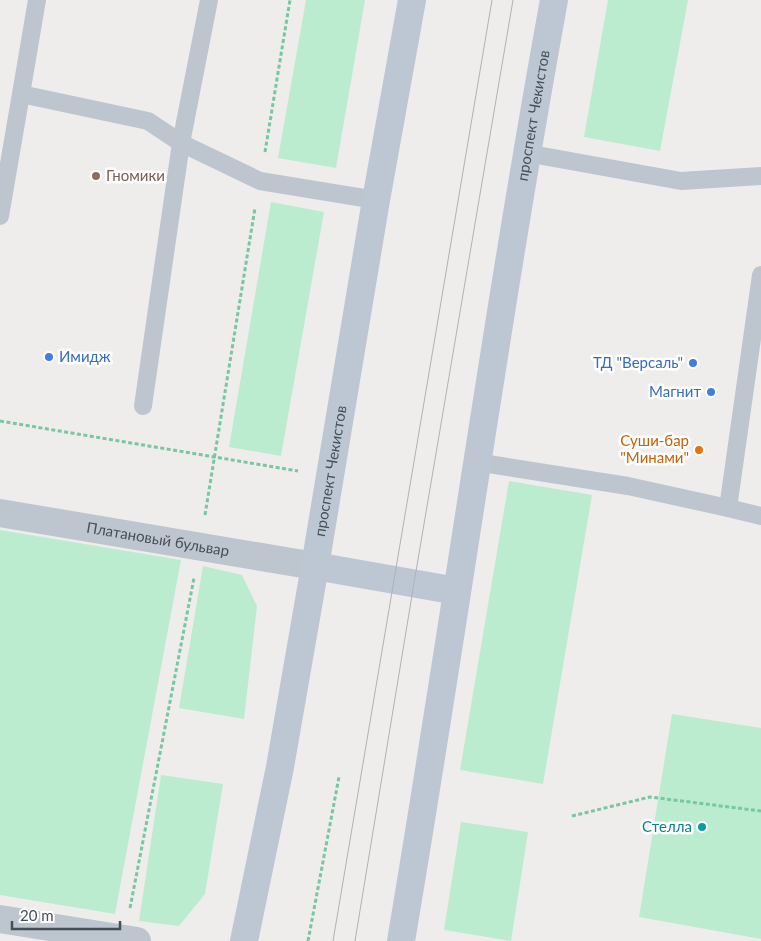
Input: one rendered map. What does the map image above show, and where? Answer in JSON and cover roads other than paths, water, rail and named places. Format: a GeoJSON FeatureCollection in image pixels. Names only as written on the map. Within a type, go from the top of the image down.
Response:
{"type":"FeatureCollection","features":[{"type":"Feature","properties":{"kind":"main road","name":"проспект Чекистов"},"geometry":{"type":"LineString","coordinates":[[244,941],[280,766],[316,566],[329,476],[412,0]]}},
{"type":"Feature","properties":{"kind":"main road","name":"проспект Чекистов"},"geometry":{"type":"LineString","coordinates":[[400,941],[526,153],[554,0]]}},
{"type":"Feature","properties":{"kind":"main road"},"geometry":{"type":"LineString","coordinates":[[316,566],[457,591]]}},
{"type":"Feature","properties":{"kind":"street","name":"Платановый бульвар"},"geometry":{"type":"LineString","coordinates":[[0,513],[316,566]]}},
{"type":"Feature","properties":{"kind":"street"},"geometry":{"type":"LineString","coordinates":[[0,919],[27,932],[130,940]]}},
{"type":"Feature","properties":{"kind":"lane"},"geometry":{"type":"LineString","coordinates":[[0,216],[38,0]]}},
{"type":"Feature","properties":{"kind":"lane"},"geometry":{"type":"LineString","coordinates":[[143,406],[181,143],[208,0]]}},
{"type":"Feature","properties":{"kind":"lane"},"geometry":{"type":"LineString","coordinates":[[21,94],[148,121],[181,143],[260,181],[376,200]]}},
{"type":"Feature","properties":{"kind":"lane"},"geometry":{"type":"LineString","coordinates":[[526,153],[681,181],[761,176]]}},
{"type":"Feature","properties":{"kind":"lane"},"geometry":{"type":"LineString","coordinates":[[728,508],[761,275]]}},
{"type":"Feature","properties":{"kind":"lane"},"geometry":{"type":"LineString","coordinates":[[476,462],[628,486],[761,516]]}},
{"type":"Feature","properties":{"kind":"tram line"},"geometry":{"type":"LineString","coordinates":[[333,941],[492,0]]}},
{"type":"Feature","properties":{"kind":"tram line"},"geometry":{"type":"LineString","coordinates":[[355,941],[513,0]]}},
{"type":"Feature","properties":{"kind":"place","name":"Гномики"},"geometry":{"type":"Point","coordinates":[96,176]}},
{"type":"Feature","properties":{"kind":"place","name":"Имидж"},"geometry":{"type":"Point","coordinates":[49,357]}},
{"type":"Feature","properties":{"kind":"place","name":"ТД \"Версаль\""},"geometry":{"type":"Point","coordinates":[693,363]}},
{"type":"Feature","properties":{"kind":"place","name":"Магнит"},"geometry":{"type":"Point","coordinates":[711,392]}},
{"type":"Feature","properties":{"kind":"place","name":"Суши-бар \"Минами\""},"geometry":{"type":"Point","coordinates":[699,450]}},
{"type":"Feature","properties":{"kind":"place","name":"Стелла"},"geometry":{"type":"Point","coordinates":[702,827]}}]}
